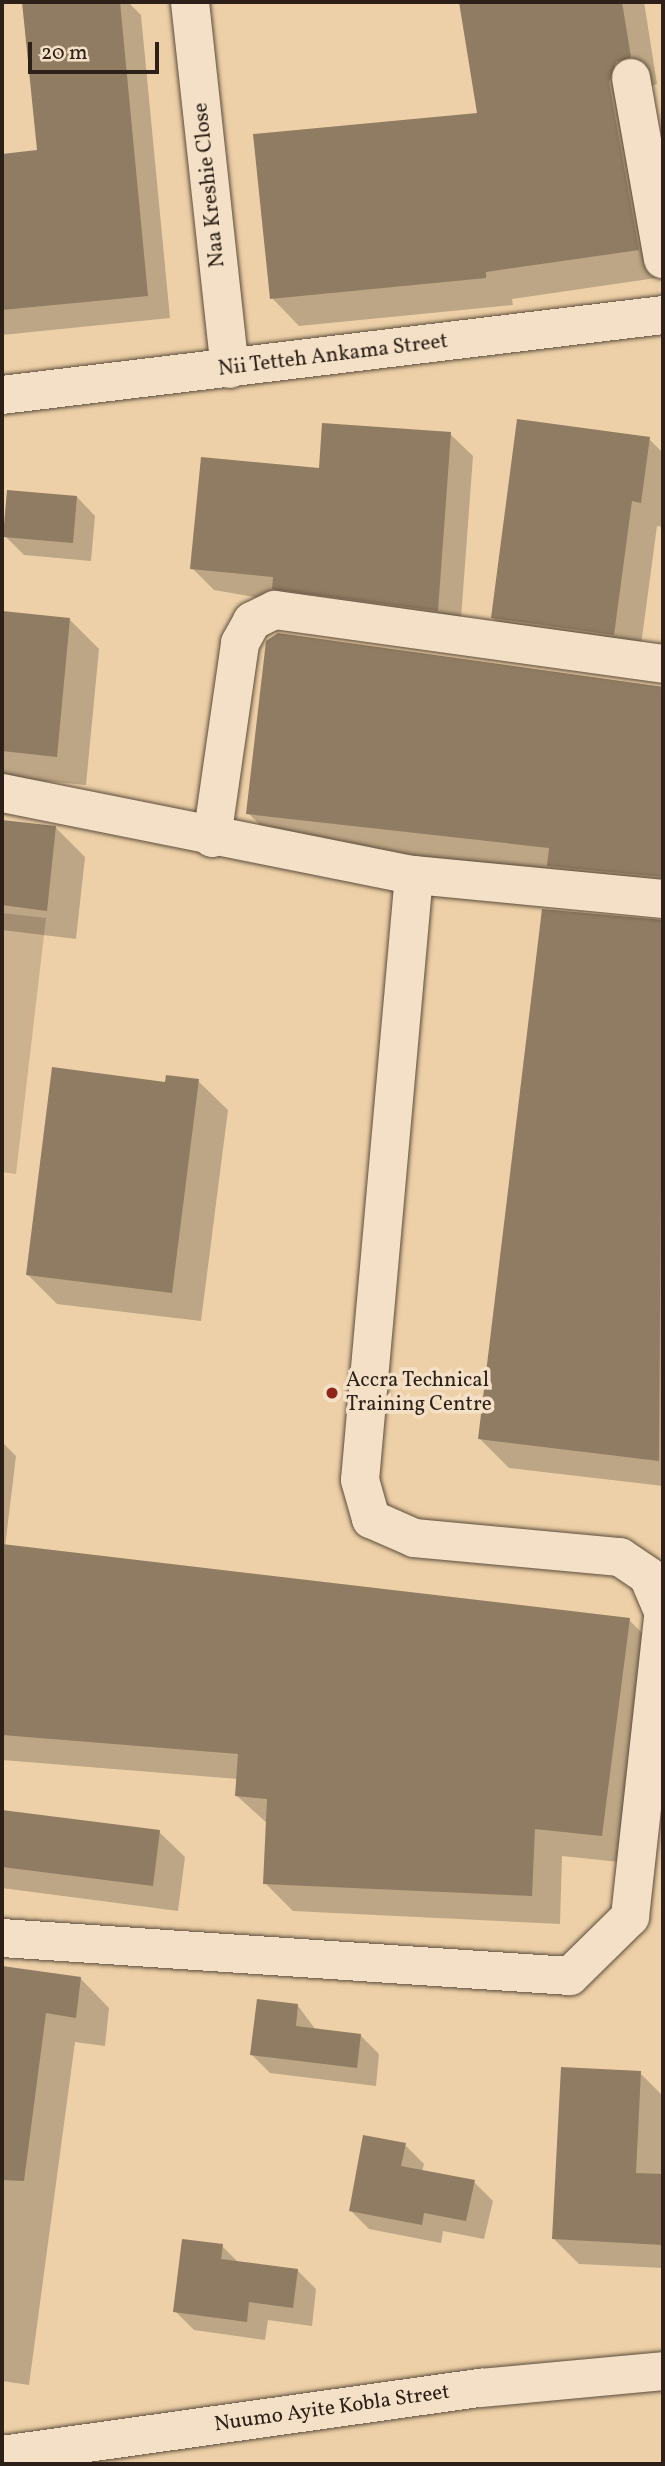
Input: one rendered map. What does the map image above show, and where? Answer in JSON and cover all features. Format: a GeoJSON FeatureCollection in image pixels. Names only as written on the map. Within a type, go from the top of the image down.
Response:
{"type":"FeatureCollection","features":[{"type":"Feature","properties":{"kind":"street","name":"Naa Kreshie Close"},"geometry":{"type":"LineString","coordinates":[[190,2],[230,369]]}},
{"type":"Feature","properties":{"kind":"street"},"geometry":{"type":"LineString","coordinates":[[631,78],[663,259]]}},
{"type":"Feature","properties":{"kind":"street","name":"Nii Tetteh Ankama Street"},"geometry":{"type":"LineString","coordinates":[[2,395],[663,315]]}},
{"type":"Feature","properties":{"kind":"street"},"geometry":{"type":"LineString","coordinates":[[212,838],[240,643],[252,621],[275,610],[663,664]]}},
{"type":"Feature","properties":{"kind":"street"},"geometry":{"type":"LineString","coordinates":[[2,793],[212,838],[414,875],[663,899]]}},
{"type":"Feature","properties":{"kind":"street"},"geometry":{"type":"LineString","coordinates":[[2,1938],[570,1976],[630,1917],[663,1614],[648,1576],[620,1557],[414,1538],[371,1519],[360,1480],[414,875]]}},
{"type":"Feature","properties":{"kind":"street","name":"Nuumo Ayite Kobla Street"},"geometry":{"type":"LineString","coordinates":[[2,2455],[481,2388],[663,2371]]}},
{"type":"Feature","properties":{"kind":"shaded area"},"geometry":{"type":"Polygon","coordinates":[[[2,913],[46,918],[16,1174],[2,1172],[2,913]]]}},
{"type":"Feature","properties":{"kind":"building"},"geometry":{"type":"Polygon","coordinates":[[[22,2],[120,2],[148,296],[2,310],[2,154],[37,150],[22,2]]]}},
{"type":"Feature","properties":{"kind":"building"},"geometry":{"type":"Polygon","coordinates":[[[459,2],[622,2],[631,57],[616,62],[609,82],[639,250],[486,272],[486,278],[270,299],[253,134],[477,113],[459,2]]]}},
{"type":"Feature","properties":{"kind":"building"},"geometry":{"type":"Polygon","coordinates":[[[517,419],[650,437],[641,503],[632,501],[614,635],[491,618],[517,419]]]}},
{"type":"Feature","properties":{"kind":"building"},"geometry":{"type":"Polygon","coordinates":[[[322,423],[451,432],[438,611],[272,589],[273,577],[190,569],[201,457],[319,468],[322,423]]]}},
{"type":"Feature","properties":{"kind":"building"},"geometry":{"type":"Polygon","coordinates":[[[7,490],[77,496],[73,543],[3,537],[7,490]]]}},
{"type":"Feature","properties":{"kind":"building"},"geometry":{"type":"Polygon","coordinates":[[[2,611],[70,618],[57,757],[2,751],[2,611]]]}},
{"type":"Feature","properties":{"kind":"building"},"geometry":{"type":"Polygon","coordinates":[[[278,633],[663,687],[663,877],[547,866],[549,848],[246,814],[266,641],[278,633]]]}},
{"type":"Feature","properties":{"kind":"building"},"geometry":{"type":"Polygon","coordinates":[[[2,820],[56,826],[47,911],[2,905],[2,820]]]}},
{"type":"Feature","properties":{"kind":"building"},"geometry":{"type":"Polygon","coordinates":[[[542,909],[663,920],[659,1461],[478,1439],[542,909]]]}},
{"type":"Feature","properties":{"kind":"building"},"geometry":{"type":"Polygon","coordinates":[[[52,1067],[165,1082],[166,1075],[199,1079],[172,1293],[26,1275],[52,1067]]]}},
{"type":"Feature","properties":{"kind":"building"},"geometry":{"type":"Polygon","coordinates":[[[2,1544],[630,1618],[602,1836],[535,1829],[532,1896],[263,1884],[267,1799],[235,1796],[238,1754],[2,1735],[2,1544]]]}},
{"type":"Feature","properties":{"kind":"building"},"geometry":{"type":"Polygon","coordinates":[[[2,1810],[160,1830],[153,1886],[2,1867],[2,1810]]]}},
{"type":"Feature","properties":{"kind":"building"},"geometry":{"type":"Polygon","coordinates":[[[2,1966],[81,1977],[76,2018],[46,2013],[24,2181],[2,2180],[2,1966]]]}},
{"type":"Feature","properties":{"kind":"building"},"geometry":{"type":"Polygon","coordinates":[[[257,1999],[298,2004],[296,2026],[361,2034],[357,2068],[250,2055],[257,1999]]]}},
{"type":"Feature","properties":{"kind":"building"},"geometry":{"type":"Polygon","coordinates":[[[561,2067],[641,2071],[636,2173],[663,2174],[663,2245],[552,2239],[561,2067]]]}},
{"type":"Feature","properties":{"kind":"building"},"geometry":{"type":"Polygon","coordinates":[[[363,2135],[406,2143],[401,2166],[475,2180],[466,2221],[424,2213],[422,2225],[349,2211],[363,2135]]]}},
{"type":"Feature","properties":{"kind":"building"},"geometry":{"type":"Polygon","coordinates":[[[182,2239],[223,2244],[221,2259],[298,2269],[293,2308],[249,2302],[247,2322],[173,2312],[182,2239]]]}},
{"type":"Feature","properties":{"kind":"place","name":"Accra Technical Training Centre"},"geometry":{"type":"Point","coordinates":[332,1393]}}]}
